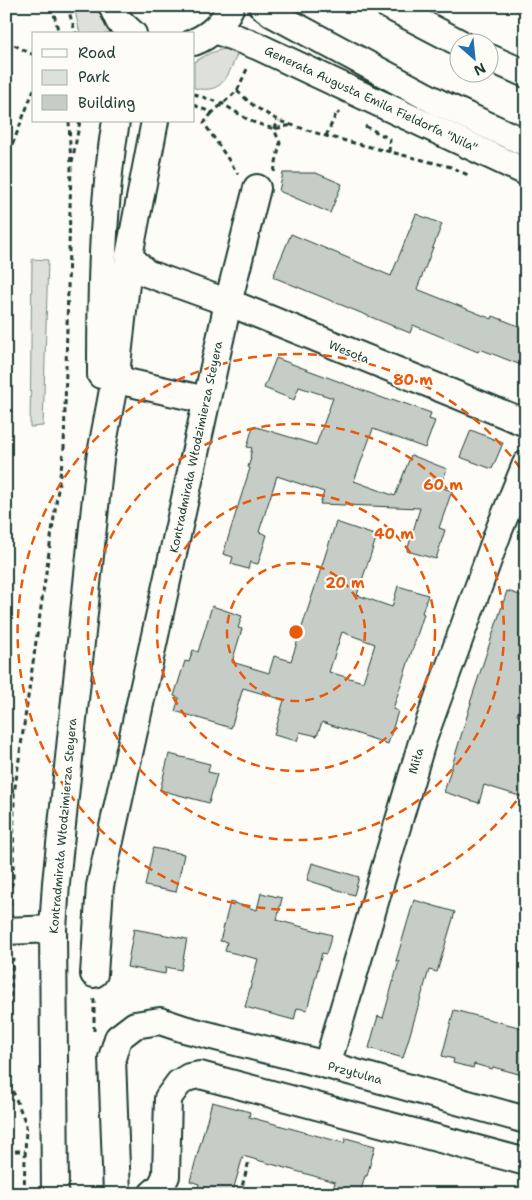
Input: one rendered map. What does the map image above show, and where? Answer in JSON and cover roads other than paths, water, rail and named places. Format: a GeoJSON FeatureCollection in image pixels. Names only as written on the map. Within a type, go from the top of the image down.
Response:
{"type":"FeatureCollection","features":[{"type":"Feature","properties":{"kind":"street"},"geometry":{"type":"LineString","coordinates":[[112,6],[119,20],[131,32]]}},
{"type":"Feature","properties":{"kind":"street"},"geometry":{"type":"LineString","coordinates":[[204,36],[225,18],[232,6]]}},
{"type":"Feature","properties":{"kind":"street","name":"Generała Augusta Emila Fieldorfa \"Nila\""},"geometry":{"type":"LineString","coordinates":[[262,6],[282,19],[439,103],[526,143]]}},
{"type":"Feature","properties":{"kind":"street"},"geometry":{"type":"LineString","coordinates":[[389,6],[450,38]]}},
{"type":"Feature","properties":{"kind":"street","name":"Generała Augusta Emila Fieldorfa \"Nila\""},"geometry":{"type":"LineString","coordinates":[[204,36],[257,46],[526,172]]}},
{"type":"Feature","properties":{"kind":"street"},"geometry":{"type":"LineString","coordinates":[[500,62],[526,74]]}},
{"type":"Feature","properties":{"kind":"street","name":"Kontradmirała Włodzimierza Steyera"},"geometry":{"type":"LineString","coordinates":[[100,459],[104,231],[108,168],[116,122]]}},
{"type":"Feature","properties":{"kind":"street","name":"Kontradmirała Włodzimierza Steyera"},"geometry":{"type":"LineString","coordinates":[[55,1194],[53,929],[56,883],[100,459],[116,374],[130,256],[155,122]]}},
{"type":"Feature","properties":{"kind":"street","name":"Kontradmirała Włodzimierza Steyera"},"geometry":{"type":"LineString","coordinates":[[94,974],[100,886],[206,400],[256,193]]}},
{"type":"Feature","properties":{"kind":"street","name":"Wesoła"},"geometry":{"type":"LineString","coordinates":[[130,256],[146,273],[228,303],[526,424]]}},
{"type":"Feature","properties":{"kind":"street"},"geometry":{"type":"LineString","coordinates":[[101,353],[116,374],[126,382],[206,400]]}},
{"type":"Feature","properties":{"kind":"street","name":"Miła"},"geometry":{"type":"LineString","coordinates":[[327,1066],[422,742],[499,530],[526,464]]}},
{"type":"Feature","properties":{"kind":"street"},"geometry":{"type":"LineString","coordinates":[[6,930],[53,929]]}},
{"type":"Feature","properties":{"kind":"street","name":"Przytulna"},"geometry":{"type":"LineString","coordinates":[[117,1194],[112,1058],[118,1038],[136,1025],[160,1021],[526,1120]]}},
{"type":"Feature","properties":{"kind":"street"},"geometry":{"type":"LineString","coordinates":[[152,1194],[161,1186],[166,1176],[168,1098],[179,1083],[189,1077],[200,1075],[526,1162]]}}]}
